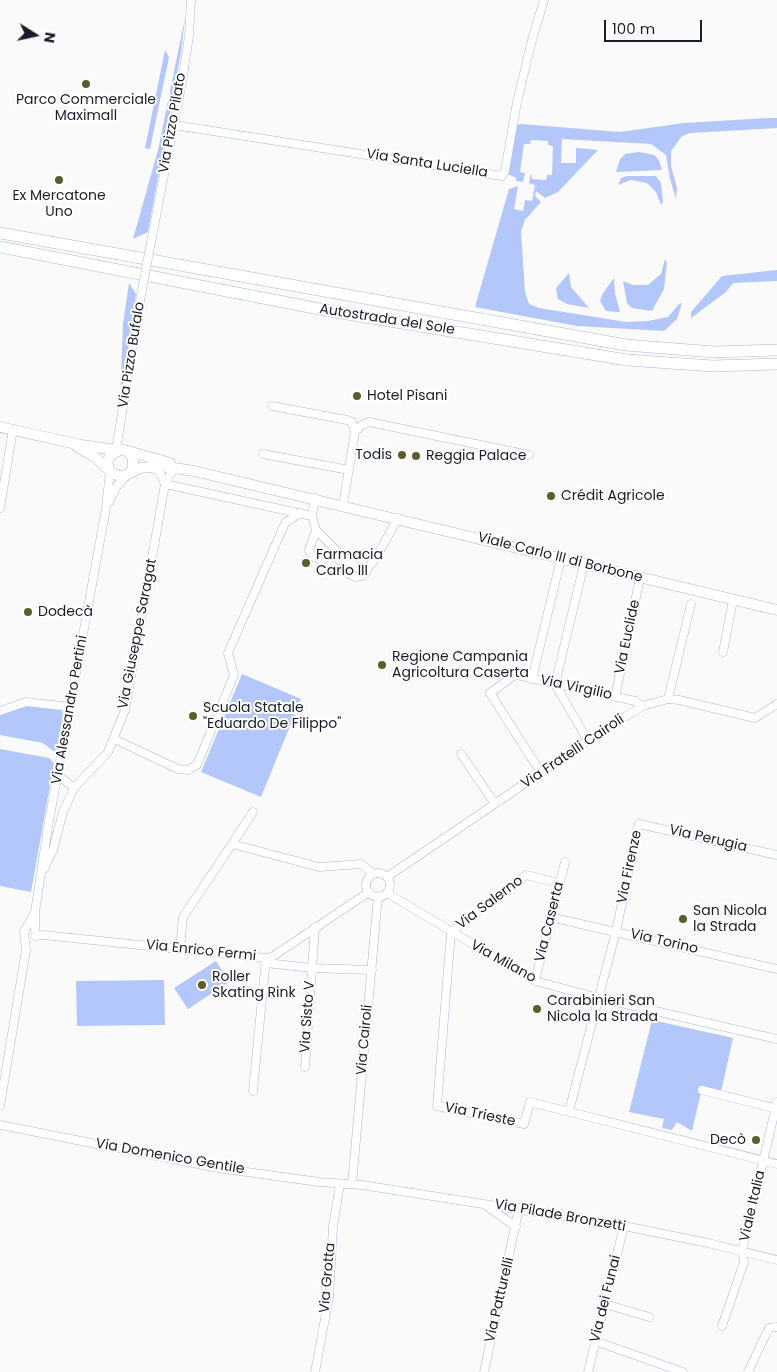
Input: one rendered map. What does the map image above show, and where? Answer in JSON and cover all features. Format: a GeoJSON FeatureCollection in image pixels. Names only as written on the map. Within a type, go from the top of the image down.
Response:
{"type":"FeatureCollection","features":[{"type":"Feature","properties":{"kind":"highway"},"geometry":{"type":"LineString","coordinates":[[0,227],[30,239]]}},
{"type":"Feature","properties":{"kind":"highway","name":"Autostrada del Sole"},"geometry":{"type":"LineString","coordinates":[[0,233],[626,345],[714,352],[777,350]]}},
{"type":"Feature","properties":{"kind":"highway","name":"Autostrada del Sole"},"geometry":{"type":"LineString","coordinates":[[0,247],[335,312],[628,360],[713,366],[777,364]]}},
{"type":"Feature","properties":{"kind":"main road"},"geometry":{"type":"LineString","coordinates":[[0,427],[128,452],[134,462],[129,474],[120,476],[110,471],[95,457],[65,441]]}},
{"type":"Feature","properties":{"kind":"main road"},"geometry":{"type":"LineString","coordinates":[[110,471],[108,460],[116,450]]}},
{"type":"Feature","properties":{"kind":"main road","name":"Viale Carlo III di Borbone"},"geometry":{"type":"LineString","coordinates":[[128,452],[194,471],[315,498],[777,610]]}},
{"type":"Feature","properties":{"kind":"main road","name":"Viale Carlo III di Borbone"},"geometry":{"type":"LineString","coordinates":[[129,474],[148,467],[194,471]]}},
{"type":"Feature","properties":{"kind":"street","name":"Via Pizzo Pilato"},"geometry":{"type":"LineString","coordinates":[[187,0],[190,9]]}},
{"type":"Feature","properties":{"kind":"street","name":"Via Pizzo Pilato"},"geometry":{"type":"LineString","coordinates":[[141,294],[174,125],[189,36],[191,0]]}},
{"type":"Feature","properties":{"kind":"street","name":"Via Santa Luciella"},"geometry":{"type":"LineString","coordinates":[[174,125],[502,176],[505,171],[532,40],[544,0]]}},
{"type":"Feature","properties":{"kind":"street","name":"Via Pizzo Bufalo"},"geometry":{"type":"LineString","coordinates":[[116,450],[141,294]]}},
{"type":"Feature","properties":{"kind":"street"},"geometry":{"type":"LineString","coordinates":[[272,406],[352,422],[355,432],[343,505]]}},
{"type":"Feature","properties":{"kind":"street","name":"Via Pizzo Bufalo"},"geometry":{"type":"LineString","coordinates":[[122,416],[128,452]]}},
{"type":"Feature","properties":{"kind":"street"},"geometry":{"type":"LineString","coordinates":[[355,432],[362,425],[369,422],[529,455]]}},
{"type":"Feature","properties":{"kind":"street"},"geometry":{"type":"LineString","coordinates":[[0,508],[13,429]]}},
{"type":"Feature","properties":{"kind":"street"},"geometry":{"type":"LineString","coordinates":[[263,454],[349,470]]}},
{"type":"Feature","properties":{"kind":"street"},"geometry":{"type":"LineString","coordinates":[[148,467],[158,472],[165,484],[312,516]]}},
{"type":"Feature","properties":{"kind":"street","name":"Via Giuseppe Saragat"},"geometry":{"type":"LineString","coordinates":[[40,880],[52,850],[63,812],[74,788],[108,752],[125,710],[165,484],[174,468]]}},
{"type":"Feature","properties":{"kind":"street","name":"Via Alessandro Pertini"},"geometry":{"type":"LineString","coordinates":[[0,1106],[26,950],[33,933],[58,774],[106,508],[110,471]]}},
{"type":"Feature","properties":{"kind":"street","name":"Via Alessandro Pertini"},"geometry":{"type":"LineString","coordinates":[[106,508],[117,486],[129,474]]}},
{"type":"Feature","properties":{"kind":"street"},"geometry":{"type":"LineString","coordinates":[[315,498],[312,516],[316,530],[347,561],[366,573]]}},
{"type":"Feature","properties":{"kind":"street"},"geometry":{"type":"LineString","coordinates":[[279,508],[285,523]]}},
{"type":"Feature","properties":{"kind":"street"},"geometry":{"type":"LineString","coordinates":[[114,739],[178,769],[188,770],[197,765],[234,675],[228,653],[285,523],[300,513]]}},
{"type":"Feature","properties":{"kind":"street"},"geometry":{"type":"LineString","coordinates":[[316,530],[309,550],[312,556],[356,577],[366,573],[398,518]]}},
{"type":"Feature","properties":{"kind":"street"},"geometry":{"type":"LineString","coordinates":[[532,679],[561,558]]}},
{"type":"Feature","properties":{"kind":"street"},"geometry":{"type":"LineString","coordinates":[[584,564],[555,684],[588,741]]}},
{"type":"Feature","properties":{"kind":"street","name":"Via Euclide"},"geometry":{"type":"LineString","coordinates":[[615,697],[640,578]]}},
{"type":"Feature","properties":{"kind":"street"},"geometry":{"type":"LineString","coordinates":[[723,652],[733,600]]}},
{"type":"Feature","properties":{"kind":"street"},"geometry":{"type":"LineString","coordinates":[[668,699],[691,604]]}},
{"type":"Feature","properties":{"kind":"street","name":"Via Virgilio"},"geometry":{"type":"LineString","coordinates":[[541,773],[490,693],[512,674],[635,701],[643,706]]}},
{"type":"Feature","properties":{"kind":"street","name":"Via Fratelli Cairoli"},"geometry":{"type":"LineString","coordinates":[[387,877],[643,706],[668,699],[679,700],[755,718],[777,704]]}},
{"type":"Feature","properties":{"kind":"street"},"geometry":{"type":"LineString","coordinates":[[0,710],[26,702],[70,708]]}},
{"type":"Feature","properties":{"kind":"street"},"geometry":{"type":"LineString","coordinates":[[461,754],[495,804]]}},
{"type":"Feature","properties":{"kind":"street"},"geometry":{"type":"LineString","coordinates":[[58,774],[74,788]]}},
{"type":"Feature","properties":{"kind":"street"},"geometry":{"type":"LineString","coordinates":[[180,948],[183,917],[253,812]]}},
{"type":"Feature","properties":{"kind":"street","name":"Via Perugia"},"geometry":{"type":"LineString","coordinates":[[639,824],[777,855]]}},
{"type":"Feature","properties":{"kind":"street","name":"Via Firenze"},"geometry":{"type":"LineString","coordinates":[[569,1111],[616,931],[639,824]]}},
{"type":"Feature","properties":{"kind":"street"},"geometry":{"type":"LineString","coordinates":[[232,844],[319,867],[361,864],[374,874]]}},
{"type":"Feature","properties":{"kind":"street","name":"Via Caserta"},"geometry":{"type":"LineString","coordinates":[[535,981],[564,862]]}},
{"type":"Feature","properties":{"kind":"street"},"geometry":{"type":"LineString","coordinates":[[381,873],[387,877],[390,885],[387,893],[378,896],[369,892],[368,880],[374,874],[381,873]]}},
{"type":"Feature","properties":{"kind":"street","name":"Via Salerno"},"geometry":{"type":"LineString","coordinates":[[451,932],[526,875],[559,883]]}},
{"type":"Feature","properties":{"kind":"street","name":"Via Enrico Fermi"},"geometry":{"type":"LineString","coordinates":[[33,933],[180,948],[266,961],[369,892]]}},
{"type":"Feature","properties":{"kind":"street","name":"Via Milano"},"geometry":{"type":"LineString","coordinates":[[387,893],[535,981],[599,998],[777,1039]]}},
{"type":"Feature","properties":{"kind":"street","name":"Via Cairoli"},"geometry":{"type":"LineString","coordinates":[[352,1184],[378,896]]}},
{"type":"Feature","properties":{"kind":"street","name":"Via Torino"},"geometry":{"type":"LineString","coordinates":[[550,916],[777,970]]}},
{"type":"Feature","properties":{"kind":"street","name":"Via Sisto V"},"geometry":{"type":"LineString","coordinates":[[304,1067],[316,927]]}},
{"type":"Feature","properties":{"kind":"street","name":"Via Trieste"},"geometry":{"type":"LineString","coordinates":[[451,932],[437,1106],[524,1124],[530,1102],[777,1164]]}},
{"type":"Feature","properties":{"kind":"street"},"geometry":{"type":"LineString","coordinates":[[253,1091],[266,961],[312,968],[372,970]]}},
{"type":"Feature","properties":{"kind":"street"},"geometry":{"type":"LineString","coordinates":[[702,1090],[776,1106]]}},
{"type":"Feature","properties":{"kind":"street","name":"Viale Italia"},"geometry":{"type":"LineString","coordinates":[[722,1326],[744,1262],[742,1251],[776,1106]]}},
{"type":"Feature","properties":{"kind":"street","name":"Via Domenico Gentile"},"geometry":{"type":"LineString","coordinates":[[0,1125],[218,1168],[340,1184]]}},
{"type":"Feature","properties":{"kind":"street","name":"Via Pilade Bronzetti"},"geometry":{"type":"LineString","coordinates":[[340,1184],[352,1184],[480,1202],[624,1226],[777,1260]]}},
{"type":"Feature","properties":{"kind":"street","name":"Via Grotta"},"geometry":{"type":"LineString","coordinates":[[315,1372],[329,1297],[333,1227],[340,1184]]}},
{"type":"Feature","properties":{"kind":"street"},"geometry":{"type":"LineString","coordinates":[[480,1202],[516,1227]]}},
{"type":"Feature","properties":{"kind":"street","name":"Via Patturelli"},"geometry":{"type":"LineString","coordinates":[[484,1372],[519,1208]]}},
{"type":"Feature","properties":{"kind":"street","name":"Via dei Funai"},"geometry":{"type":"LineString","coordinates":[[588,1372],[624,1226]]}},
{"type":"Feature","properties":{"kind":"street"},"geometry":{"type":"LineString","coordinates":[[605,1304],[649,1317]]}},
{"type":"Feature","properties":{"kind":"street"},"geometry":{"type":"LineString","coordinates":[[748,1372],[769,1328],[777,1327]]}},
{"type":"Feature","properties":{"kind":"street"},"geometry":{"type":"LineString","coordinates":[[595,1340],[683,1372]]}},
{"type":"Feature","properties":{"kind":"shaded area"},"geometry":{"type":"Polygon","coordinates":[[[185,18],[181,52],[148,232],[133,239],[158,150],[185,18]]]}},
{"type":"Feature","properties":{"kind":"shaded area"},"geometry":{"type":"Polygon","coordinates":[[[165,50],[169,57],[150,149],[145,148],[165,50]]]}},
{"type":"Feature","properties":{"kind":"shaded area"},"geometry":{"type":"Polygon","coordinates":[[[777,118],[777,128],[690,133],[682,136],[671,151],[671,166],[677,188],[676,199],[666,155],[651,144],[562,139],[561,163],[576,163],[576,148],[598,150],[558,192],[545,198],[536,191],[535,196],[541,202],[525,220],[521,231],[525,292],[529,304],[539,308],[626,322],[648,321],[668,317],[682,303],[677,319],[664,331],[577,326],[475,307],[509,189],[518,186],[514,209],[523,211],[525,200],[532,201],[535,185],[529,183],[531,173],[532,179],[546,180],[547,175],[552,175],[553,146],[548,145],[548,141],[531,140],[530,144],[524,144],[520,172],[525,173],[523,182],[516,181],[516,178],[508,174],[517,125],[620,132],[684,123],[777,118]]]}},
{"type":"Feature","properties":{"kind":"shaded area"},"geometry":{"type":"Polygon","coordinates":[[[639,152],[654,155],[659,160],[662,170],[616,172],[620,159],[625,154],[639,152]]]}},
{"type":"Feature","properties":{"kind":"shaded area"},"geometry":{"type":"Polygon","coordinates":[[[627,176],[656,176],[661,183],[663,202],[661,205],[656,192],[647,183],[631,180],[618,185],[621,178],[627,176]]]}},
{"type":"Feature","properties":{"kind":"shaded area"},"geometry":{"type":"Polygon","coordinates":[[[665,259],[667,263],[664,289],[652,311],[632,308],[627,303],[623,281],[633,285],[648,285],[661,274],[665,259]]]}},
{"type":"Feature","properties":{"kind":"shaded area"},"geometry":{"type":"Polygon","coordinates":[[[777,270],[777,281],[733,283],[726,292],[691,318],[691,312],[722,276],[777,270]]]}},
{"type":"Feature","properties":{"kind":"shaded area"},"geometry":{"type":"Polygon","coordinates":[[[569,273],[571,287],[589,308],[567,304],[558,299],[556,288],[569,273]]]}},
{"type":"Feature","properties":{"kind":"shaded area"},"geometry":{"type":"Polygon","coordinates":[[[614,278],[615,293],[620,312],[606,311],[600,301],[603,293],[614,278]]]}},
{"type":"Feature","properties":{"kind":"shaded area"},"geometry":{"type":"Polygon","coordinates":[[[129,283],[136,294],[120,402],[123,324],[129,283]]]}},
{"type":"Feature","properties":{"kind":"shaded area"},"geometry":{"type":"Polygon","coordinates":[[[242,674],[301,699],[261,797],[201,772],[242,674]]]}},
{"type":"Feature","properties":{"kind":"shaded area"},"geometry":{"type":"Polygon","coordinates":[[[31,706],[61,710],[63,714],[56,753],[43,743],[0,735],[0,715],[11,710],[31,706]]]}},
{"type":"Feature","properties":{"kind":"shaded area"},"geometry":{"type":"Polygon","coordinates":[[[0,749],[49,758],[54,763],[31,892],[0,886],[0,749]]]}},
{"type":"Feature","properties":{"kind":"shaded area","name":"Roller Skating Rink"},"geometry":{"type":"Polygon","coordinates":[[[216,961],[229,982],[188,1009],[174,988],[216,961]]]}},
{"type":"Feature","properties":{"kind":"shaded area"},"geometry":{"type":"Polygon","coordinates":[[[164,980],[165,1025],[77,1026],[76,981],[164,980]]]}},
{"type":"Feature","properties":{"kind":"shaded area"},"geometry":{"type":"Polygon","coordinates":[[[652,1020],[733,1038],[721,1092],[702,1088],[692,1131],[677,1122],[672,1130],[662,1128],[664,1119],[629,1112],[652,1020]]]}},
{"type":"Feature","properties":{"kind":"place","name":"Parco Commerciale Maximall"},"geometry":{"type":"Point","coordinates":[86,84]}},
{"type":"Feature","properties":{"kind":"place","name":"Ex Mercatone Uno"},"geometry":{"type":"Point","coordinates":[59,180]}},
{"type":"Feature","properties":{"kind":"place","name":"Hotel Pisani"},"geometry":{"type":"Point","coordinates":[357,396]}},
{"type":"Feature","properties":{"kind":"place","name":"Todis"},"geometry":{"type":"Point","coordinates":[402,455]}},
{"type":"Feature","properties":{"kind":"place","name":"Reggia Palace"},"geometry":{"type":"Point","coordinates":[416,456]}},
{"type":"Feature","properties":{"kind":"place","name":"Crédit Agricole"},"geometry":{"type":"Point","coordinates":[551,496]}},
{"type":"Feature","properties":{"kind":"place","name":"Farmacia Carlo III"},"geometry":{"type":"Point","coordinates":[306,563]}},
{"type":"Feature","properties":{"kind":"place","name":"Dodecà"},"geometry":{"type":"Point","coordinates":[28,612]}},
{"type":"Feature","properties":{"kind":"place","name":"Regione Campania Agricoltura Caserta"},"geometry":{"type":"Point","coordinates":[382,665]}},
{"type":"Feature","properties":{"kind":"place","name":"Scuola Statale \"Eduardo De Filippo\""},"geometry":{"type":"Point","coordinates":[193,716]}},
{"type":"Feature","properties":{"kind":"place","name":"San Nicola la Strada"},"geometry":{"type":"Point","coordinates":[683,919]}},
{"type":"Feature","properties":{"kind":"place","name":"Roller Skating Rink"},"geometry":{"type":"Point","coordinates":[202,985]}},
{"type":"Feature","properties":{"kind":"place","name":"Carabinieri San Nicola la Strada"},"geometry":{"type":"Point","coordinates":[537,1009]}},
{"type":"Feature","properties":{"kind":"place","name":"Decò"},"geometry":{"type":"Point","coordinates":[756,1140]}}]}
